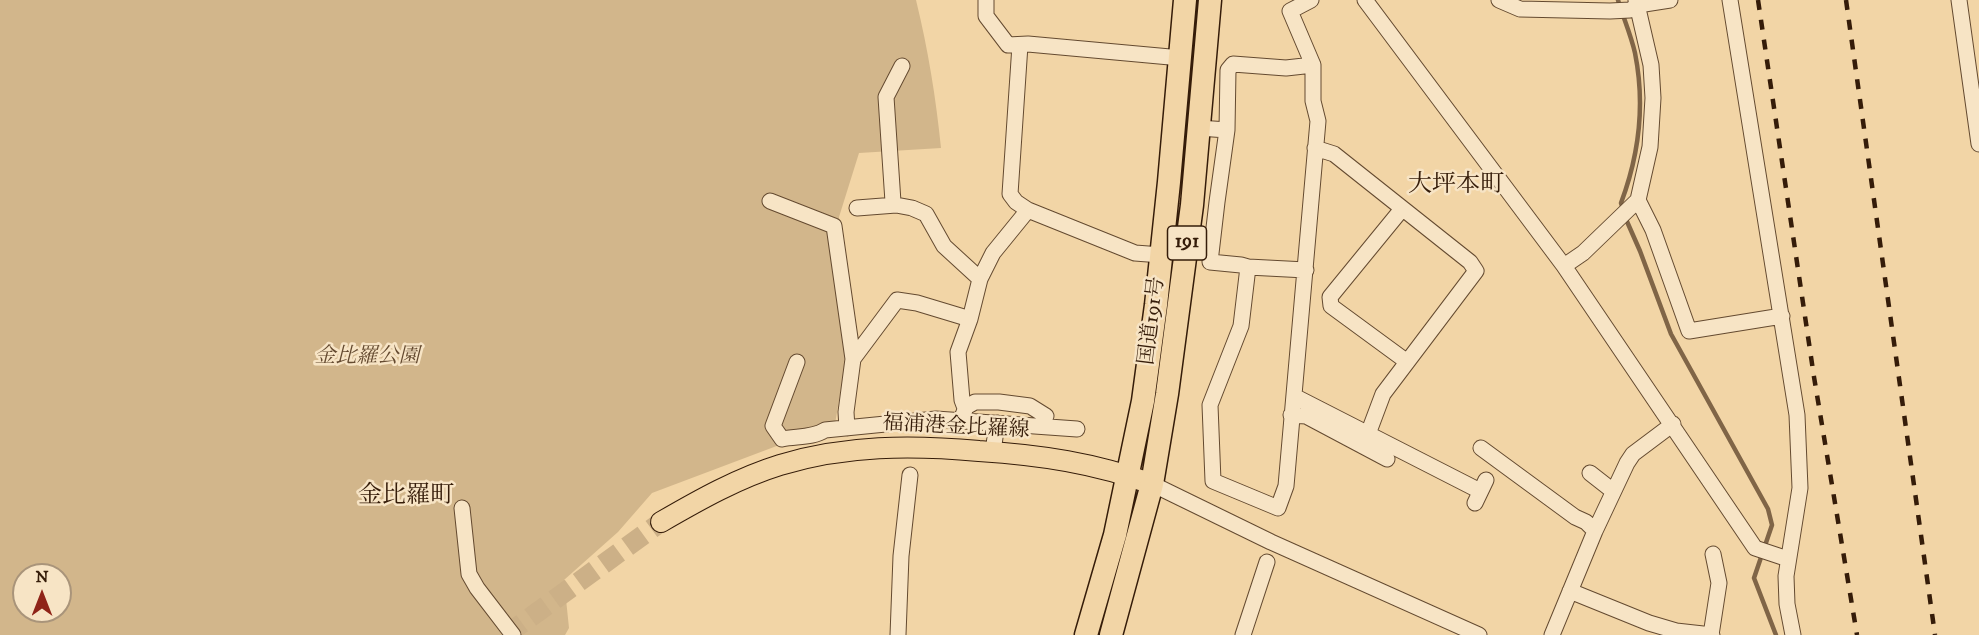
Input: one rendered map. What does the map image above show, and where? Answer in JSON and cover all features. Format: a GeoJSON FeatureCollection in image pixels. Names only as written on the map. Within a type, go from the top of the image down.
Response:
{"type":"FeatureCollection","features":[{"type":"Feature","properties":{"kind":"highway","name":"国道191号"},"geometry":{"type":"LineString","coordinates":[[1086,635],[1115,535],[1143,401],[1161,255],[1185,0]]}},
{"type":"Feature","properties":{"kind":"highway","name":"国道191号"},"geometry":{"type":"LineString","coordinates":[[1111,635],[1152,484],[1168,382],[1192,205],[1210,0]]}},
{"type":"Feature","properties":{"kind":"main road","name":"福浦港金比羅線"},"geometry":{"type":"LineString","coordinates":[[661,522],[748,476],[802,459],[865,449],[923,446],[1081,462],[1152,484]]}},
{"type":"Feature","properties":{"kind":"street"},"geometry":{"type":"LineString","coordinates":[[986,0],[986,16],[1008,45],[1181,58]]}},
{"type":"Feature","properties":{"kind":"street"},"geometry":{"type":"LineString","coordinates":[[1248,267],[1241,326],[1210,405],[1213,481],[1278,508],[1286,486],[1318,121],[1313,101],[1313,65],[1290,11],[1311,0]]}},
{"type":"Feature","properties":{"kind":"street"},"geometry":{"type":"LineString","coordinates":[[1365,0],[1564,266],[1755,548],[1781,557]]}},
{"type":"Feature","properties":{"kind":"street"},"geometry":{"type":"LineString","coordinates":[[1499,0],[1520,9],[1610,11],[1670,0]]}},
{"type":"Feature","properties":{"kind":"street"},"geometry":{"type":"LineString","coordinates":[[1730,0],[1797,415],[1800,488],[1781,557],[1793,635]]}},
{"type":"Feature","properties":{"kind":"street"},"geometry":{"type":"LineString","coordinates":[[1959,0],[1979,144]]}},
{"type":"Feature","properties":{"kind":"street"},"geometry":{"type":"LineString","coordinates":[[1564,266],[1583,253],[1635,204],[1650,147],[1653,98],[1651,65],[1634,5]]}},
{"type":"Feature","properties":{"kind":"street"},"geometry":{"type":"LineString","coordinates":[[1020,45],[1010,194],[1016,202],[1028,210],[1135,253],[1161,255]]}},
{"type":"Feature","properties":{"kind":"street"},"geometry":{"type":"LineString","coordinates":[[1306,270],[1248,267],[1210,262],[1227,130],[1228,70],[1233,64],[1286,68],[1313,65]]}},
{"type":"Feature","properties":{"kind":"street"},"geometry":{"type":"LineString","coordinates":[[896,205],[893,202],[886,97],[902,66]]}},
{"type":"Feature","properties":{"kind":"street"},"geometry":{"type":"LineString","coordinates":[[1199,128],[1227,130]]}},
{"type":"Feature","properties":{"kind":"street"},"geometry":{"type":"LineString","coordinates":[[1315,148],[1334,154],[1470,262],[1476,271],[1383,394],[1368,434]]}},
{"type":"Feature","properties":{"kind":"street"},"geometry":{"type":"LineString","coordinates":[[770,201],[834,226],[853,359],[846,412],[847,428]]}},
{"type":"Feature","properties":{"kind":"street"},"geometry":{"type":"LineString","coordinates":[[1635,204],[1653,230],[1689,331],[1782,316]]}},
{"type":"Feature","properties":{"kind":"street"},"geometry":{"type":"LineString","coordinates":[[857,208],[896,205],[926,214],[944,246],[980,279]]}},
{"type":"Feature","properties":{"kind":"street"},"geometry":{"type":"LineString","coordinates":[[1402,209],[1330,297],[1331,306],[1406,361]]}},
{"type":"Feature","properties":{"kind":"street"},"geometry":{"type":"LineString","coordinates":[[963,414],[958,352],[970,319],[980,279],[993,253],[1028,210]]}},
{"type":"Feature","properties":{"kind":"street"},"geometry":{"type":"LineString","coordinates":[[939,253],[957,268],[980,279]]}},
{"type":"Feature","properties":{"kind":"street"},"geometry":{"type":"LineString","coordinates":[[853,359],[897,300],[917,303],[970,319]]}},
{"type":"Feature","properties":{"kind":"street"},"geometry":{"type":"LineString","coordinates":[[797,362],[773,426],[782,439],[817,435],[825,430],[963,414],[999,423],[1073,428],[1061,419],[1046,416],[1002,415],[999,423],[993,452]]}},
{"type":"Feature","properties":{"kind":"street"},"geometry":{"type":"LineString","coordinates":[[1294,396],[1481,491]]}},
{"type":"Feature","properties":{"kind":"street"},"geometry":{"type":"LineString","coordinates":[[963,414],[975,402],[999,402],[1030,406],[1046,416]]}},
{"type":"Feature","properties":{"kind":"street"},"geometry":{"type":"LineString","coordinates":[[1292,415],[1306,416],[1387,459]]}},
{"type":"Feature","properties":{"kind":"street"},"geometry":{"type":"LineString","coordinates":[[1552,635],[1595,531],[1633,454],[1673,424]]}},
{"type":"Feature","properties":{"kind":"street"},"geometry":{"type":"LineString","coordinates":[[1481,448],[1575,517],[1586,522],[1595,531]]}},
{"type":"Feature","properties":{"kind":"street"},"geometry":{"type":"LineString","coordinates":[[1590,473],[1613,491]]}},
{"type":"Feature","properties":{"kind":"street"},"geometry":{"type":"LineString","coordinates":[[898,635],[901,556],[910,475]]}},
{"type":"Feature","properties":{"kind":"street"},"geometry":{"type":"LineString","coordinates":[[1152,484],[1271,542],[1479,635]]}},
{"type":"Feature","properties":{"kind":"street"},"geometry":{"type":"LineString","coordinates":[[462,508],[469,574],[513,635]]}},
{"type":"Feature","properties":{"kind":"street"},"geometry":{"type":"LineString","coordinates":[[1570,591],[1649,623],[1676,630],[1712,635],[1719,583],[1713,554]]}},
{"type":"Feature","properties":{"kind":"street"},"geometry":{"type":"LineString","coordinates":[[1243,635],[1267,562]]}},
{"type":"Feature","properties":{"kind":"green space","name":"金比羅公園"},"geometry":{"type":"Polygon","coordinates":[[[0,0],[916,0],[931,74],[941,148],[859,153],[839,217],[845,364],[835,424],[652,493],[618,532],[564,580],[569,628],[565,635],[0,635],[0,0]]]}},
{"type":"Feature","properties":{"kind":"waterway"},"geometry":{"type":"LineString","coordinates":[[1618,0],[1635,53],[1640,91],[1636,148],[1621,203],[1623,209]]}},
{"type":"Feature","properties":{"kind":"waterway"},"geometry":{"type":"LineString","coordinates":[[1625,217],[1671,334],[1768,509],[1772,525],[1754,578],[1776,635]]}},
{"type":"Feature","properties":{"kind":"tunnel"},"geometry":{"type":"LineString","coordinates":[[506,635],[661,522]]}},
{"type":"Feature","properties":{"kind":"railway"},"geometry":{"type":"LineString","coordinates":[[1758,0],[1814,377],[1857,635]]}},
{"type":"Feature","properties":{"kind":"railway"},"geometry":{"type":"LineString","coordinates":[[1846,0],[1935,635]]}},
{"type":"Feature","properties":{"kind":"district","name":"大坪本町"},"geometry":{"type":"Point","coordinates":[1456,186]}},
{"type":"Feature","properties":{"kind":"district","name":"金比羅町"},"geometry":{"type":"Point","coordinates":[406,497]}}]}
